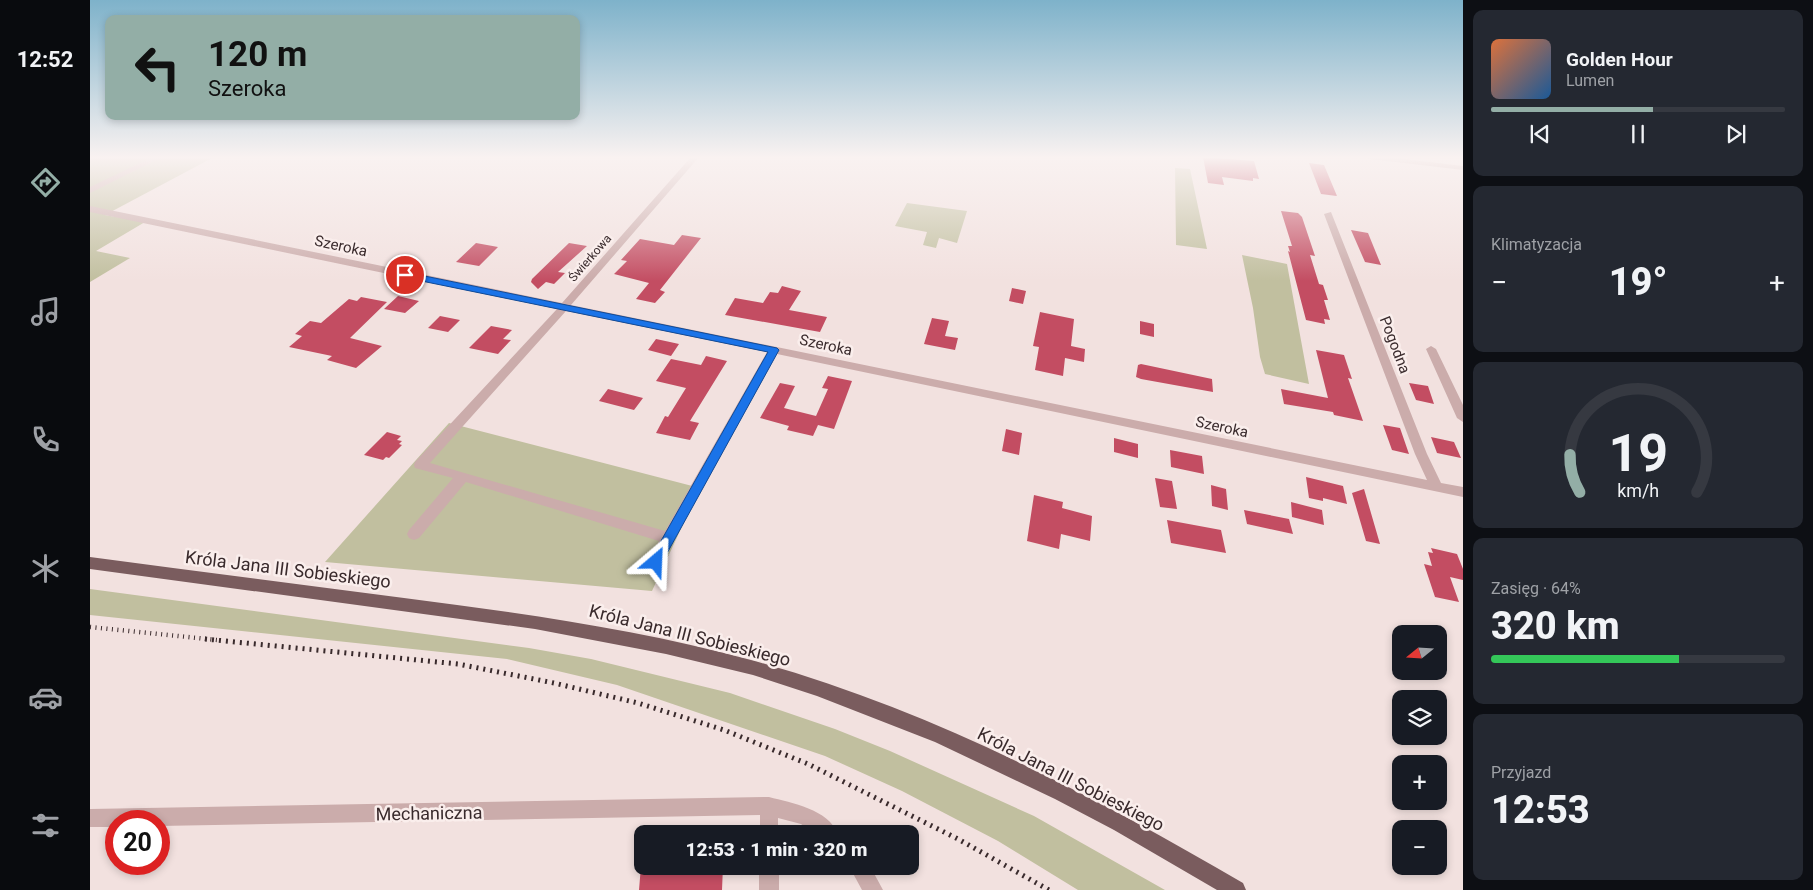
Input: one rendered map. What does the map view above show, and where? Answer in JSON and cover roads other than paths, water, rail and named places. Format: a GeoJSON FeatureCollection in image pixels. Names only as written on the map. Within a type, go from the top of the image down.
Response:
{"type":"FeatureCollection","features":[{"type":"Feature","properties":{"kind":"main road","name":"Króla Jana III Sobieskiego"},"geometry":{"type":"LineString","coordinates":[[90,563],[559,626],[654,644],[754,668],[875,710],[984,755],[1095,810],[1236,890]]}},
{"type":"Feature","properties":{"kind":"street","name":"Świerkowa"},"geometry":{"type":"LineString","coordinates":[[463,476],[420,465],[563,308],[659,199]]}},
{"type":"Feature","properties":{"kind":"street","name":"Szeroka"},"geometry":{"type":"LineString","coordinates":[[90,209],[1463,492]]}},
{"type":"Feature","properties":{"kind":"street","name":"Pogodna"},"geometry":{"type":"LineString","coordinates":[[1328,214],[1421,454],[1437,487]]}},
{"type":"Feature","properties":{"kind":"street"},"geometry":{"type":"LineString","coordinates":[[1431,349],[1463,418]]}},
{"type":"Feature","properties":{"kind":"street"},"geometry":{"type":"LineString","coordinates":[[656,562],[774,350]]}},
{"type":"Feature","properties":{"kind":"street"},"geometry":{"type":"LineString","coordinates":[[414,534],[463,476],[668,538]]}},
{"type":"Feature","properties":{"kind":"street"},"geometry":{"type":"LineString","coordinates":[[769,806],[769,825]]}},
{"type":"Feature","properties":{"kind":"street","name":"Mechaniczna"},"geometry":{"type":"LineString","coordinates":[[90,818],[769,806],[806,816],[818,825]]}},
{"type":"Feature","properties":{"kind":"street"},"geometry":{"type":"LineString","coordinates":[[769,875],[769,890]]}},
{"type":"Feature","properties":{"kind":"street"},"geometry":{"type":"LineString","coordinates":[[864,875],[873,890]]}},
{"type":"Feature","properties":{"kind":"railway"},"geometry":{"type":"LineString","coordinates":[[90,627],[217,640]]}},
{"type":"Feature","properties":{"kind":"railway"},"geometry":{"type":"LineString","coordinates":[[205,639],[458,664],[554,683],[638,703],[724,730],[808,764],[958,839],[1049,890]]}}]}
